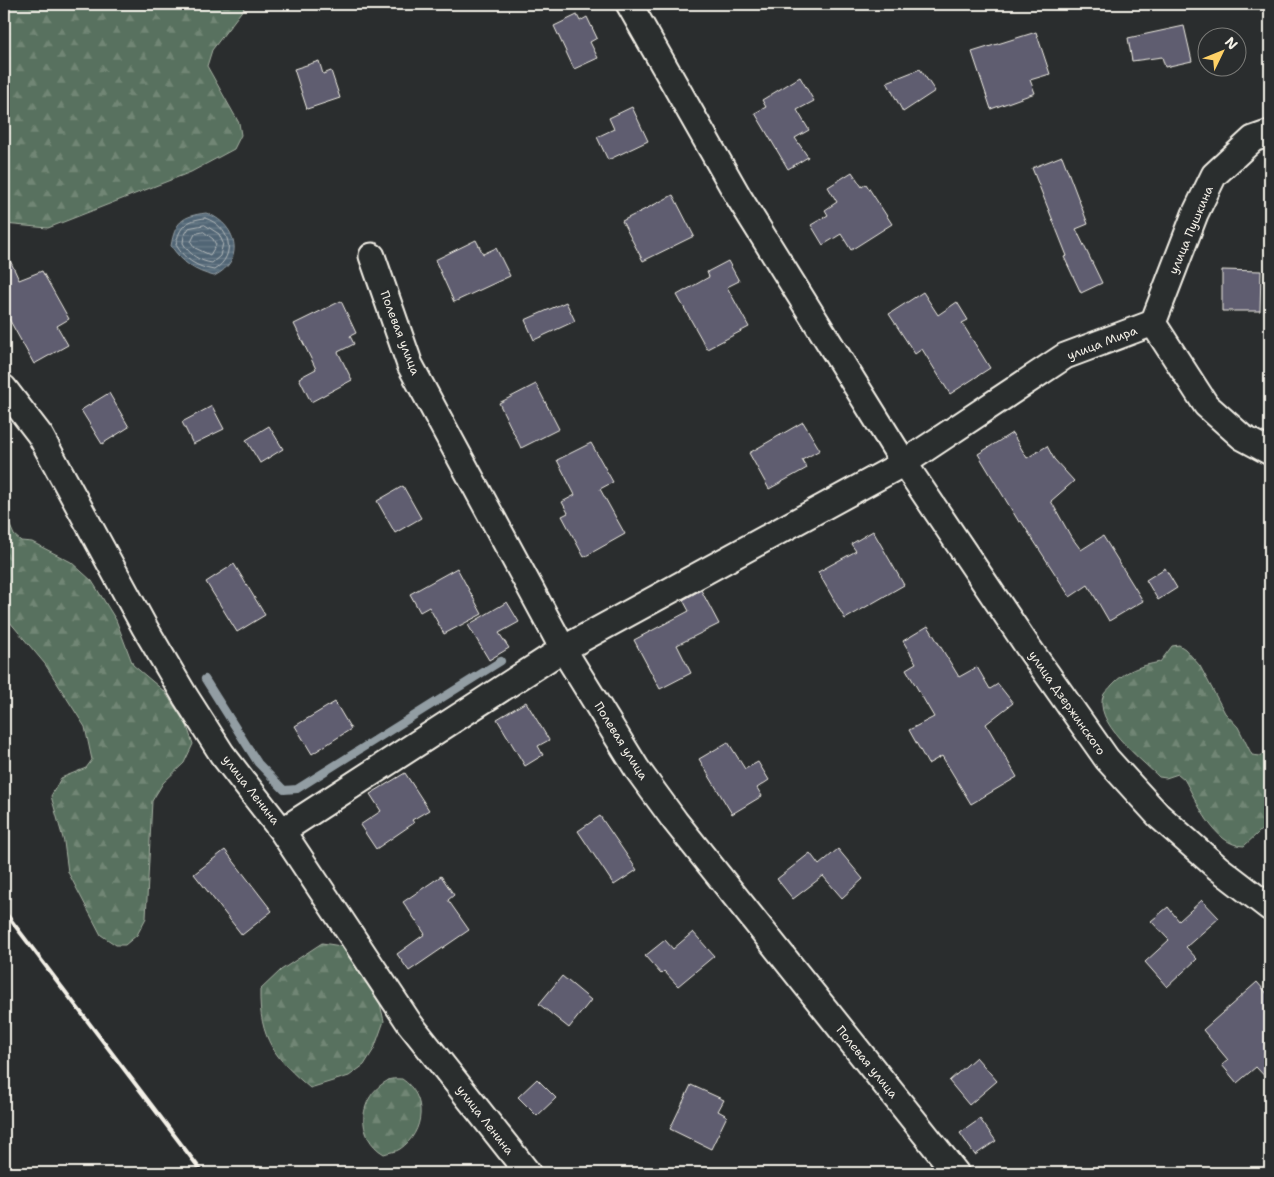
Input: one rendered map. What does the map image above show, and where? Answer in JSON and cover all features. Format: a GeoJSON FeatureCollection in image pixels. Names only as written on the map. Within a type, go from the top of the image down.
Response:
{"type":"FeatureCollection","features":[{"type":"Feature","properties":{"kind":"street","name":"улица Дзержинского"},"geometry":{"type":"LineString","coordinates":[[629,4],[738,196],[904,463],[1028,647],[1107,759],[1159,816],[1218,868],[1270,908]]}},
{"type":"Feature","properties":{"kind":"street","name":"улица Пушкина"},"geometry":{"type":"LineString","coordinates":[[1153,323],[1195,214],[1214,175],[1254,140],[1270,133]]}},
{"type":"Feature","properties":{"kind":"street","name":"Полевая улица"},"geometry":{"type":"LineString","coordinates":[[372,256],[410,365],[563,649],[637,769],[675,821],[956,1173]]}},
{"type":"Feature","properties":{"kind":"street","name":"улица Мира"},"geometry":{"type":"LineString","coordinates":[[282,831],[563,649],[904,463],[1065,356],[1153,323],[1206,405],[1242,438],[1270,452]]}},
{"type":"Feature","properties":{"kind":"street","name":"улица Ленина"},"geometry":{"type":"LineString","coordinates":[[4,388],[40,434],[185,696],[222,754],[282,831],[410,1024],[528,1173]]}},
{"type":"Feature","properties":{"kind":"green space"},"geometry":{"type":"Polygon","coordinates":[[[4,4],[247,4],[212,50],[207,66],[239,123],[241,135],[234,149],[191,172],[48,228],[4,224],[4,4]]]}},
{"type":"Feature","properties":{"kind":"green space"},"geometry":{"type":"Polygon","coordinates":[[[4,512],[14,535],[21,541],[32,542],[71,562],[92,581],[116,620],[133,665],[165,692],[187,726],[193,744],[184,763],[163,783],[152,801],[146,918],[137,935],[125,945],[116,945],[101,935],[68,872],[64,842],[51,796],[61,778],[86,768],[92,760],[85,727],[45,664],[4,615],[4,512]]]}},
{"type":"Feature","properties":{"kind":"green space"},"geometry":{"type":"Polygon","coordinates":[[[1179,645],[1200,666],[1225,713],[1238,727],[1252,755],[1260,756],[1270,750],[1270,822],[1244,846],[1233,844],[1215,831],[1184,779],[1178,774],[1166,778],[1159,777],[1120,739],[1105,716],[1102,705],[1104,694],[1117,680],[1134,669],[1160,662],[1172,646],[1179,645]]]}},
{"type":"Feature","properties":{"kind":"green space"},"geometry":{"type":"Polygon","coordinates":[[[322,943],[341,946],[362,969],[378,995],[384,1021],[374,1049],[364,1065],[349,1076],[310,1088],[287,1067],[266,1035],[260,1007],[260,990],[281,970],[322,943]]]}},
{"type":"Feature","properties":{"kind":"green space"},"geometry":{"type":"Polygon","coordinates":[[[390,1079],[402,1079],[416,1095],[420,1114],[418,1124],[415,1133],[408,1142],[398,1150],[384,1154],[368,1138],[364,1117],[366,1107],[370,1097],[377,1088],[390,1079]]]}},
{"type":"Feature","properties":{"kind":"water"},"geometry":{"type":"Polygon","coordinates":[[[206,213],[225,225],[234,242],[234,252],[231,261],[214,276],[190,266],[171,246],[175,231],[185,218],[206,213]]]}},
{"type":"Feature","properties":{"kind":"building"},"geometry":{"type":"Polygon","coordinates":[[[577,15],[580,21],[587,17],[597,38],[590,42],[598,58],[574,69],[554,26],[577,15]]]}},
{"type":"Feature","properties":{"kind":"building"},"geometry":{"type":"Polygon","coordinates":[[[1184,26],[1192,61],[1165,67],[1162,57],[1132,61],[1128,38],[1184,26]]]}},
{"type":"Feature","properties":{"kind":"building"},"geometry":{"type":"Polygon","coordinates":[[[1036,32],[1050,74],[1030,80],[1035,93],[991,109],[972,52],[1036,32]]]}},
{"type":"Feature","properties":{"kind":"building"},"geometry":{"type":"Polygon","coordinates":[[[319,61],[323,74],[331,71],[340,98],[307,109],[294,69],[319,61]]]}},
{"type":"Feature","properties":{"kind":"building"},"geometry":{"type":"Polygon","coordinates":[[[920,69],[935,91],[903,112],[887,82],[920,69]]]}},
{"type":"Feature","properties":{"kind":"building"},"geometry":{"type":"Polygon","coordinates":[[[800,77],[814,101],[797,110],[809,130],[795,138],[808,157],[788,169],[755,113],[766,107],[762,100],[800,77]]]}},
{"type":"Feature","properties":{"kind":"building"},"geometry":{"type":"Polygon","coordinates":[[[632,107],[648,141],[608,160],[597,137],[614,129],[609,118],[632,107]]]}},
{"type":"Feature","properties":{"kind":"building"},"geometry":{"type":"Polygon","coordinates":[[[1062,156],[1088,224],[1076,229],[1102,283],[1081,293],[1064,257],[1067,256],[1032,168],[1062,156]]]}},
{"type":"Feature","properties":{"kind":"building"},"geometry":{"type":"Polygon","coordinates":[[[852,172],[862,187],[866,184],[892,224],[851,250],[841,234],[823,245],[811,225],[828,215],[825,210],[837,202],[828,187],[852,172]]]}},
{"type":"Feature","properties":{"kind":"building"},"geometry":{"type":"Polygon","coordinates":[[[673,195],[694,236],[643,261],[622,221],[673,195]]]}},
{"type":"Feature","properties":{"kind":"building"},"geometry":{"type":"Polygon","coordinates":[[[476,240],[483,254],[496,248],[510,276],[454,302],[435,260],[476,240]]]}},
{"type":"Feature","properties":{"kind":"building"},"geometry":{"type":"Polygon","coordinates":[[[4,247],[19,280],[42,271],[69,319],[57,326],[68,345],[34,364],[4,310],[4,247]]]}},
{"type":"Feature","properties":{"kind":"building"},"geometry":{"type":"Polygon","coordinates":[[[728,261],[739,281],[727,287],[749,327],[707,349],[677,295],[709,277],[707,272],[728,261]]]}},
{"type":"Feature","properties":{"kind":"building"},"geometry":{"type":"Polygon","coordinates":[[[1222,270],[1261,271],[1260,311],[1222,311],[1222,270]]]}},
{"type":"Feature","properties":{"kind":"building"},"geometry":{"type":"Polygon","coordinates":[[[923,292],[938,315],[957,302],[968,320],[962,323],[990,368],[950,394],[922,349],[915,354],[889,314],[923,292]]]}},
{"type":"Feature","properties":{"kind":"building"},"geometry":{"type":"Polygon","coordinates":[[[341,301],[356,333],[350,336],[354,344],[338,352],[352,380],[311,402],[299,378],[316,369],[294,324],[341,301]]]}},
{"type":"Feature","properties":{"kind":"building"},"geometry":{"type":"Polygon","coordinates":[[[566,302],[575,321],[534,340],[525,320],[566,302]]]}},
{"type":"Feature","properties":{"kind":"building"},"geometry":{"type":"Polygon","coordinates":[[[536,384],[559,429],[521,448],[499,403],[536,384]]]}},
{"type":"Feature","properties":{"kind":"building"},"geometry":{"type":"Polygon","coordinates":[[[109,393],[129,427],[102,444],[81,410],[109,393]]]}},
{"type":"Feature","properties":{"kind":"building"},"geometry":{"type":"Polygon","coordinates":[[[212,406],[224,429],[193,444],[182,422],[212,406]]]}},
{"type":"Feature","properties":{"kind":"building"},"geometry":{"type":"Polygon","coordinates":[[[803,422],[820,450],[802,460],[807,468],[769,489],[749,453],[803,422]]]}},
{"type":"Feature","properties":{"kind":"building"},"geometry":{"type":"Polygon","coordinates":[[[269,426],[283,449],[260,463],[246,440],[269,426]]]}},
{"type":"Feature","properties":{"kind":"building"},"geometry":{"type":"Polygon","coordinates":[[[1012,433],[1027,458],[1047,446],[1054,459],[1074,481],[1051,501],[1070,535],[1081,550],[1103,536],[1143,601],[1109,621],[1088,585],[1070,597],[1021,521],[1019,522],[978,454],[1012,433]]]}},
{"type":"Feature","properties":{"kind":"building"},"geometry":{"type":"Polygon","coordinates":[[[591,443],[613,482],[600,489],[625,534],[584,557],[562,516],[568,513],[562,502],[575,495],[557,460],[591,443]]]}},
{"type":"Feature","properties":{"kind":"building"},"geometry":{"type":"Polygon","coordinates":[[[403,486],[421,518],[395,533],[377,501],[403,486]]]}},
{"type":"Feature","properties":{"kind":"building"},"geometry":{"type":"Polygon","coordinates":[[[873,531],[904,585],[845,619],[818,572],[856,551],[851,544],[873,531]]]}},
{"type":"Feature","properties":{"kind":"building"},"geometry":{"type":"Polygon","coordinates":[[[234,564],[265,615],[237,632],[206,582],[234,564]]]}},
{"type":"Feature","properties":{"kind":"building"},"geometry":{"type":"Polygon","coordinates":[[[457,568],[482,614],[444,634],[429,607],[420,612],[410,594],[457,568]]]}},
{"type":"Feature","properties":{"kind":"building"},"geometry":{"type":"Polygon","coordinates":[[[1165,568],[1177,588],[1158,600],[1146,580],[1165,568]]]}},
{"type":"Feature","properties":{"kind":"building"},"geometry":{"type":"Polygon","coordinates":[[[701,590],[719,624],[677,645],[691,673],[660,689],[634,640],[689,611],[683,600],[701,590]]]}},
{"type":"Feature","properties":{"kind":"building"},"geometry":{"type":"Polygon","coordinates":[[[507,602],[519,622],[499,633],[509,648],[489,660],[468,625],[507,602]]]}},
{"type":"Feature","properties":{"kind":"building"},"geometry":{"type":"Polygon","coordinates":[[[928,626],[959,677],[977,667],[990,689],[998,684],[1013,703],[986,724],[1017,777],[971,804],[942,756],[928,764],[909,730],[934,717],[906,669],[916,663],[903,641],[928,626]]]}},
{"type":"Feature","properties":{"kind":"building"},"geometry":{"type":"Polygon","coordinates":[[[335,702],[351,729],[312,754],[295,726],[335,702]]]}},
{"type":"Feature","properties":{"kind":"building"},"geometry":{"type":"Polygon","coordinates":[[[526,702],[549,740],[538,746],[543,755],[525,766],[497,719],[526,702]]]}},
{"type":"Feature","properties":{"kind":"building"},"geometry":{"type":"Polygon","coordinates":[[[728,742],[745,769],[758,762],[769,780],[757,788],[762,796],[732,814],[699,759],[728,742]]]}},
{"type":"Feature","properties":{"kind":"building"},"geometry":{"type":"Polygon","coordinates":[[[405,773],[429,810],[412,820],[414,823],[376,849],[360,825],[381,811],[370,794],[405,773]]]}},
{"type":"Feature","properties":{"kind":"building"},"geometry":{"type":"Polygon","coordinates":[[[600,816],[637,870],[614,885],[578,831],[600,816]]]}},
{"type":"Feature","properties":{"kind":"building"},"geometry":{"type":"Polygon","coordinates":[[[838,849],[863,879],[842,898],[823,876],[793,899],[777,879],[810,853],[819,865],[838,849]]]}},
{"type":"Feature","properties":{"kind":"building"},"geometry":{"type":"Polygon","coordinates":[[[225,850],[272,911],[242,935],[194,874],[225,850]]]}},
{"type":"Feature","properties":{"kind":"building"},"geometry":{"type":"Polygon","coordinates":[[[441,876],[454,895],[448,900],[469,930],[409,971],[397,954],[425,934],[403,902],[441,876]]]}},
{"type":"Feature","properties":{"kind":"building"},"geometry":{"type":"Polygon","coordinates":[[[1202,900],[1219,918],[1186,947],[1197,959],[1167,987],[1145,962],[1169,940],[1151,921],[1168,907],[1179,921],[1202,900]]]}},
{"type":"Feature","properties":{"kind":"building"},"geometry":{"type":"Polygon","coordinates":[[[693,932],[714,956],[678,986],[664,971],[661,974],[645,956],[665,940],[673,949],[693,932]]]}},
{"type":"Feature","properties":{"kind":"building"},"geometry":{"type":"Polygon","coordinates":[[[562,976],[591,1000],[569,1028],[539,1004],[562,976]]]}},
{"type":"Feature","properties":{"kind":"building"},"geometry":{"type":"Polygon","coordinates":[[[1257,982],[1270,997],[1270,1082],[1256,1067],[1237,1083],[1222,1065],[1228,1060],[1203,1030],[1257,982]]]}},
{"type":"Feature","properties":{"kind":"building"},"geometry":{"type":"Polygon","coordinates":[[[976,1057],[997,1081],[969,1105],[949,1081],[976,1057]]]}},
{"type":"Feature","properties":{"kind":"building"},"geometry":{"type":"Polygon","coordinates":[[[537,1079],[556,1098],[537,1116],[518,1097],[537,1079]]]}},
{"type":"Feature","properties":{"kind":"building"},"geometry":{"type":"Polygon","coordinates":[[[691,1085],[724,1100],[718,1111],[727,1116],[711,1149],[670,1129],[691,1085]]]}},
{"type":"Feature","properties":{"kind":"building"},"geometry":{"type":"Polygon","coordinates":[[[980,1119],[996,1141],[975,1155],[960,1133],[980,1119]]]}},
{"type":"Feature","properties":{"kind":"waterway"},"geometry":{"type":"LineString","coordinates":[[205,679],[258,763],[284,790],[297,789],[501,661]]}},
{"type":"Feature","properties":{"kind":"railway"},"geometry":{"type":"LineString","coordinates":[[4,911],[203,1173]]}}]}
